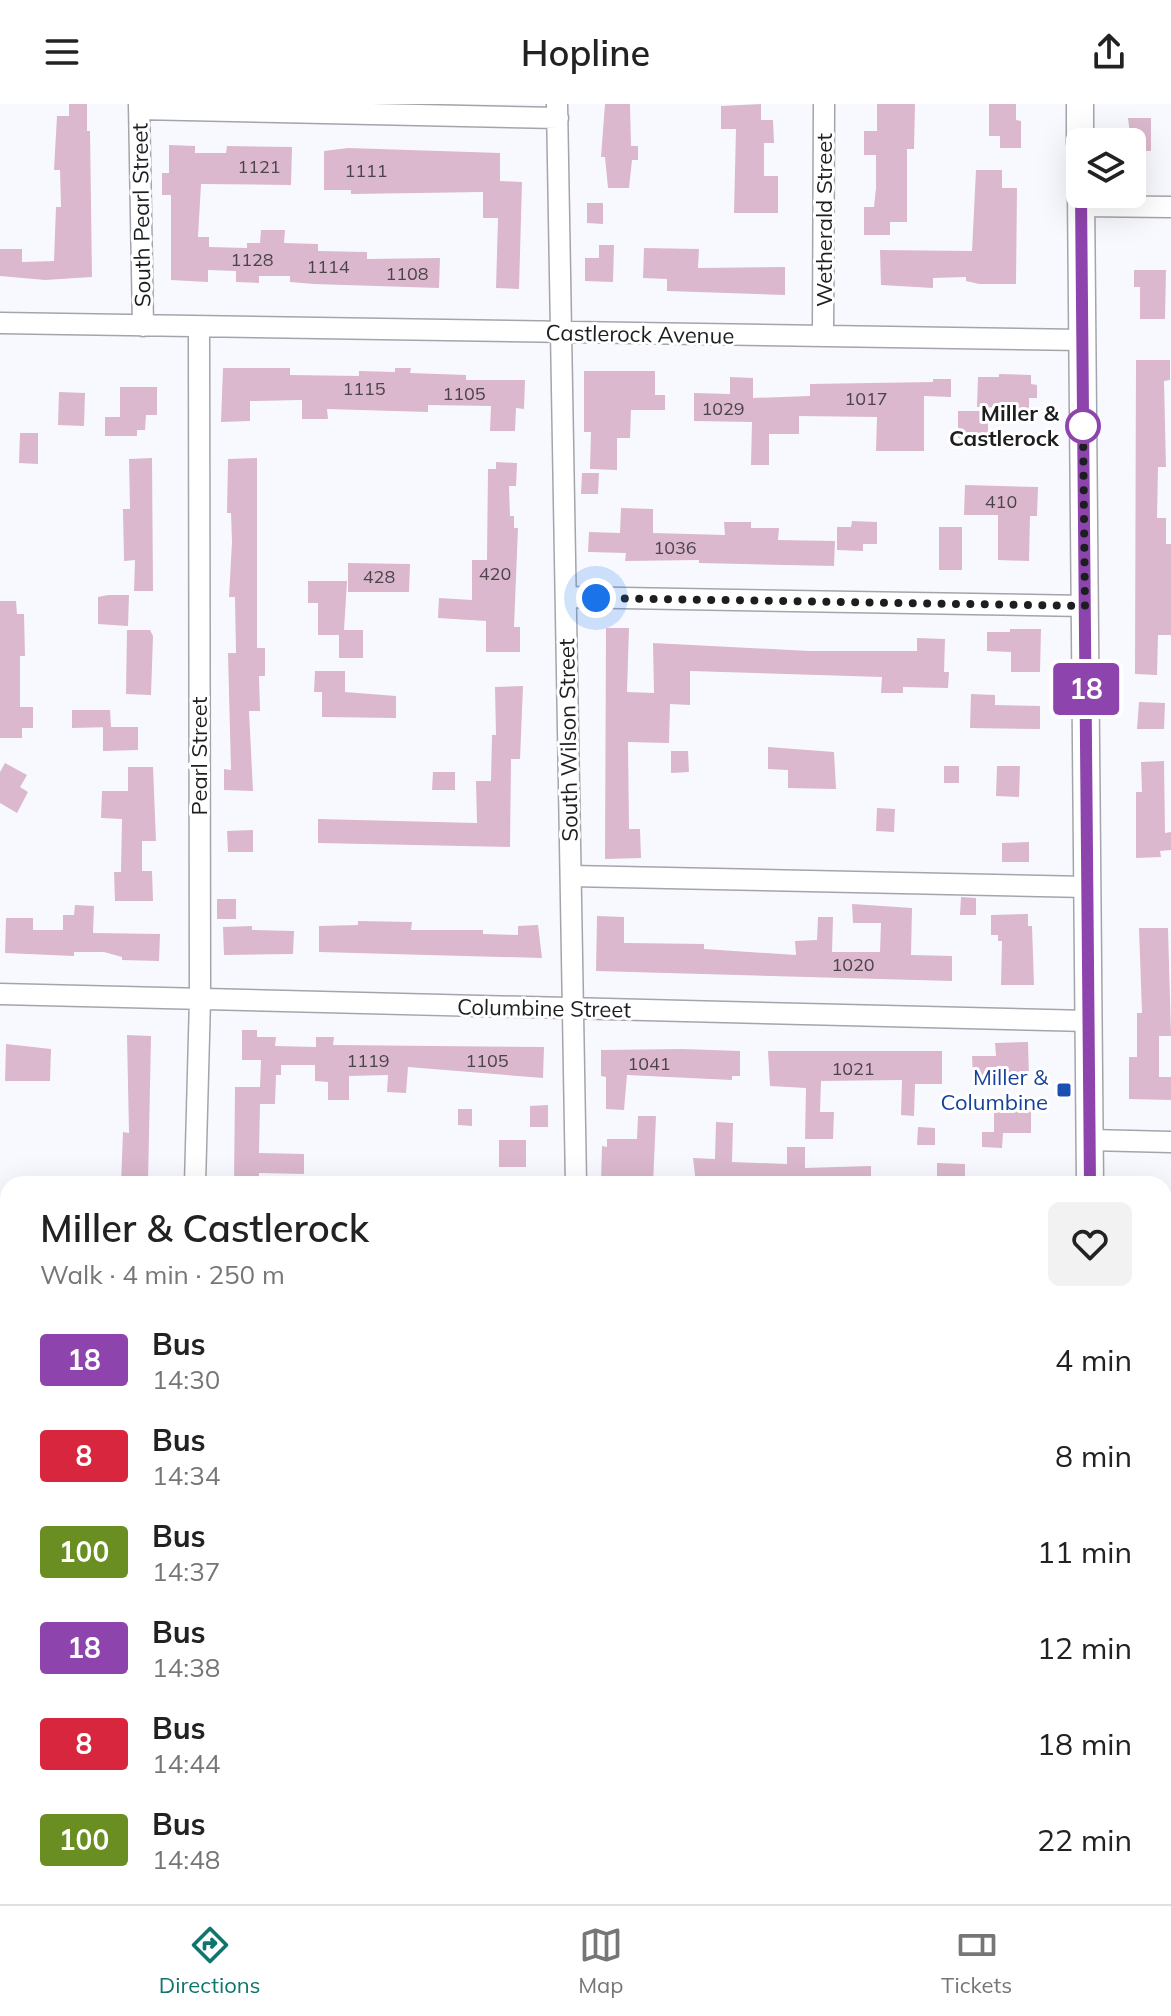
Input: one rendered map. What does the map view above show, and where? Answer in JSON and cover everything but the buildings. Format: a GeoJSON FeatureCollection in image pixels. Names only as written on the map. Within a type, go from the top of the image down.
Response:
{"type":"FeatureCollection","features":[{"type":"Feature","properties":{"kind":"main road"},"geometry":{"type":"LineString","coordinates":[[1080,104],[1080,128]]}},
{"type":"Feature","properties":{"kind":"main road"},"geometry":{"type":"LineString","coordinates":[[1081,208],[1090,1176]]}},
{"type":"Feature","properties":{"kind":"street","name":"Wetherald Street"},"geometry":{"type":"LineString","coordinates":[[823,336],[824,104]]}},
{"type":"Feature","properties":{"kind":"street"},"geometry":{"type":"LineString","coordinates":[[139,107],[558,111]]}},
{"type":"Feature","properties":{"kind":"street","name":"South Pearl Street"},"geometry":{"type":"LineString","coordinates":[[139,107],[143,326]]}},
{"type":"Feature","properties":{"kind":"street","name":"South Wilson Street"},"geometry":{"type":"LineString","coordinates":[[558,111],[576,1176]]}},
{"type":"Feature","properties":{"kind":"street"},"geometry":{"type":"LineString","coordinates":[[1146,205],[1171,207]]}},
{"type":"Feature","properties":{"kind":"street"},"geometry":{"type":"LineString","coordinates":[[0,323],[143,326]]}},
{"type":"Feature","properties":{"kind":"street","name":"Castlerock Avenue"},"geometry":{"type":"LineString","coordinates":[[143,326],[1082,340]]}},
{"type":"Feature","properties":{"kind":"street","name":"Pearl Street"},"geometry":{"type":"LineString","coordinates":[[195,1176],[200,999],[199,328]]}},
{"type":"Feature","properties":{"kind":"street"},"geometry":{"type":"LineString","coordinates":[[566,597],[1085,606]]}},
{"type":"Feature","properties":{"kind":"street"},"geometry":{"type":"LineString","coordinates":[[571,876],[1087,887]]}},
{"type":"Feature","properties":{"kind":"street","name":"Columbine Street"},"geometry":{"type":"LineString","coordinates":[[0,994],[1089,1021]]}},
{"type":"Feature","properties":{"kind":"street"},"geometry":{"type":"LineString","coordinates":[[1090,1140],[1171,1142]]}},
{"type":"Feature","properties":{"kind":"bus line","name":"18"},"geometry":{"type":"LineString","coordinates":[[1081,208],[1090,1176]]}},
{"type":"Feature","properties":{"kind":"place","name":"Miller & Castlerock"},"geometry":{"type":"Point","coordinates":[1083,426]}},
{"type":"Feature","properties":{"kind":"place","name":"Miller & Columbine"},"geometry":{"type":"Point","coordinates":[1064,1090]}},
{"type":"Feature","properties":{"kind":"route"},"geometry":{"type":"LineString","coordinates":[[596,598],[1085,606],[1083,426]]}}]}
